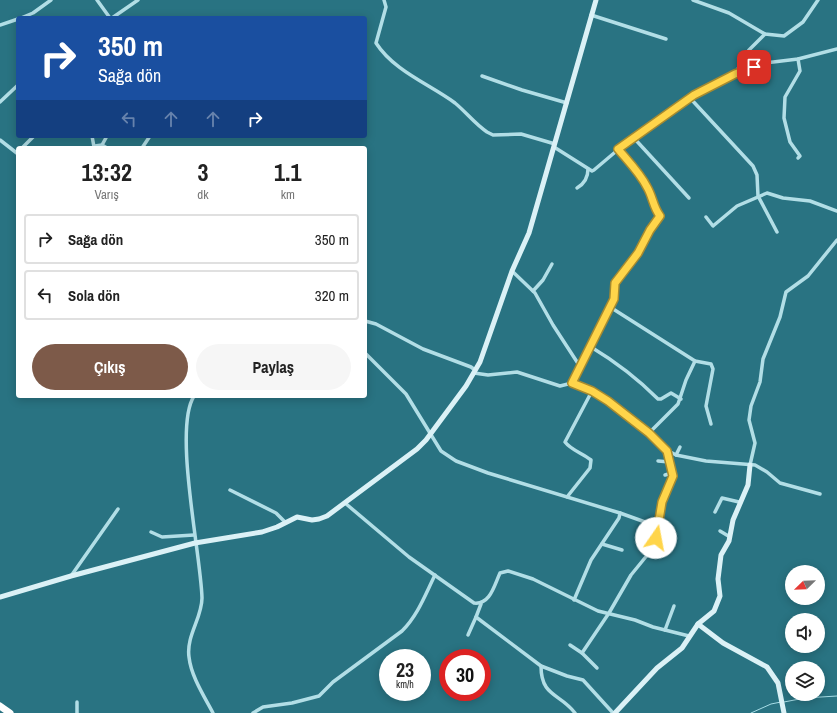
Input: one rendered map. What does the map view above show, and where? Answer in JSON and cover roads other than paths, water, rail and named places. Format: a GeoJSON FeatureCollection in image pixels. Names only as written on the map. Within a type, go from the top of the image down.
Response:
{"type":"FeatureCollection","features":[{"type":"Feature","properties":{"kind":"highway"},"geometry":{"type":"LineString","coordinates":[[0,706],[10,713]]}},
{"type":"Feature","properties":{"kind":"street"},"geometry":{"type":"LineString","coordinates":[[26,16],[33,13],[51,0]]}},
{"type":"Feature","properties":{"kind":"street"},"geometry":{"type":"LineString","coordinates":[[97,0],[109,16]]}},
{"type":"Feature","properties":{"kind":"street"},"geometry":{"type":"LineString","coordinates":[[114,16],[138,0]]}},
{"type":"Feature","properties":{"kind":"street"},"geometry":{"type":"LineString","coordinates":[[384,0],[386,7],[376,43],[381,50],[416,79],[455,103],[487,132],[493,135],[521,134],[555,146],[592,171],[633,137],[690,98],[735,74],[765,63],[798,59],[837,49]]}},
{"type":"Feature","properties":{"kind":"street"},"geometry":{"type":"LineString","coordinates":[[0,597],[71,576],[195,543],[262,532],[297,517],[319,519],[327,516],[417,450],[430,434],[480,362],[512,271],[528,233],[555,146],[596,0]]}},
{"type":"Feature","properties":{"kind":"street"},"geometry":{"type":"LineString","coordinates":[[693,0],[729,13],[766,34],[784,36],[803,22],[818,0]]}},
{"type":"Feature","properties":{"kind":"street"},"geometry":{"type":"LineString","coordinates":[[591,14],[666,39]]}},
{"type":"Feature","properties":{"kind":"street"},"geometry":{"type":"LineString","coordinates":[[0,25],[16,20]]}},
{"type":"Feature","properties":{"kind":"street"},"geometry":{"type":"LineString","coordinates":[[735,74],[749,50],[766,34]]}},
{"type":"Feature","properties":{"kind":"street"},"geometry":{"type":"LineString","coordinates":[[798,59],[800,70],[785,97],[784,118],[790,142],[799,153],[800,156],[798,158]]}},
{"type":"Feature","properties":{"kind":"street"},"geometry":{"type":"LineString","coordinates":[[482,76],[522,90],[567,103]]}},
{"type":"Feature","properties":{"kind":"street"},"geometry":{"type":"LineString","coordinates":[[0,102],[16,87]]}},
{"type":"Feature","properties":{"kind":"street"},"geometry":{"type":"LineString","coordinates":[[690,98],[753,166],[757,176],[758,196],[777,232]]}},
{"type":"Feature","properties":{"kind":"street"},"geometry":{"type":"LineString","coordinates":[[633,137],[689,198]]}},
{"type":"Feature","properties":{"kind":"street"},"geometry":{"type":"LineString","coordinates":[[24,146],[32,138]]}},
{"type":"Feature","properties":{"kind":"street"},"geometry":{"type":"LineString","coordinates":[[98,146],[102,145],[106,138]]}},
{"type":"Feature","properties":{"kind":"street"},"geometry":{"type":"LineString","coordinates":[[0,140],[16,152]]}},
{"type":"Feature","properties":{"kind":"street"},"geometry":{"type":"LineString","coordinates":[[572,383],[579,366],[591,347],[610,307],[616,292],[615,283],[638,253],[650,230],[660,216],[654,208],[648,189],[641,177],[618,149]]}},
{"type":"Feature","properties":{"kind":"street"},"geometry":{"type":"LineString","coordinates":[[577,188],[583,185],[588,169]]}},
{"type":"Feature","properties":{"kind":"street"},"geometry":{"type":"LineString","coordinates":[[706,217],[713,226],[736,206],[767,192],[783,198],[810,201],[837,211]]}},
{"type":"Feature","properties":{"kind":"street"},"geometry":{"type":"LineString","coordinates":[[476,617],[541,666],[567,676],[583,680],[614,713],[656,665],[682,648],[688,636],[698,624],[714,611],[720,596],[718,579],[719,564],[730,537],[733,520],[739,502],[748,485],[754,443],[748,420],[751,406],[760,382],[763,359],[780,317],[786,292],[808,276],[837,240]]}},
{"type":"Feature","properties":{"kind":"street"},"geometry":{"type":"LineString","coordinates":[[533,291],[543,280],[552,264]]}},
{"type":"Feature","properties":{"kind":"street"},"geometry":{"type":"LineString","coordinates":[[512,271],[533,291],[579,366]]}},
{"type":"Feature","properties":{"kind":"street"},"geometry":{"type":"LineString","coordinates":[[610,307],[696,361],[711,364],[713,369],[706,406],[711,424]]}},
{"type":"Feature","properties":{"kind":"street"},"geometry":{"type":"LineString","coordinates":[[367,322],[376,324],[423,349],[471,367],[474,372],[488,375],[517,372],[560,386],[572,383],[592,391],[649,433],[667,451],[676,455],[706,461],[755,465],[767,472],[780,483],[820,494]]}},
{"type":"Feature","properties":{"kind":"street"},"geometry":{"type":"LineString","coordinates":[[591,347],[614,360],[636,377],[658,399],[662,399],[671,392],[681,399]]}},
{"type":"Feature","properties":{"kind":"street"},"geometry":{"type":"LineString","coordinates":[[367,355],[406,394],[441,451],[456,461],[488,473],[620,512],[659,527]]}},
{"type":"Feature","properties":{"kind":"street"},"geometry":{"type":"LineString","coordinates":[[649,433],[678,404],[681,399],[686,380],[696,361]]}},
{"type":"Feature","properties":{"kind":"street"},"geometry":{"type":"LineString","coordinates":[[567,497],[590,468],[590,460],[581,453],[569,448],[565,442],[592,391]]}},
{"type":"Feature","properties":{"kind":"street"},"geometry":{"type":"LineString","coordinates":[[193,398],[189,411],[186,445],[194,535],[202,600],[192,629],[188,656],[190,666],[213,713]]}},
{"type":"Feature","properties":{"kind":"street"},"geometry":{"type":"LineString","coordinates":[[676,455],[680,447]]}},
{"type":"Feature","properties":{"kind":"street"},"geometry":{"type":"LineString","coordinates":[[582,653],[609,614],[631,575],[653,548],[659,527],[662,502],[673,476],[667,451]]}},
{"type":"Feature","properties":{"kind":"street"},"geometry":{"type":"LineString","coordinates":[[658,461],[670,462]]}},
{"type":"Feature","properties":{"kind":"street"},"geometry":{"type":"LineString","coordinates":[[665,475],[672,473]]}},
{"type":"Feature","properties":{"kind":"street"},"geometry":{"type":"LineString","coordinates":[[230,490],[276,513],[285,522]]}},
{"type":"Feature","properties":{"kind":"street"},"geometry":{"type":"LineString","coordinates":[[715,512],[722,498],[739,502]]}},
{"type":"Feature","properties":{"kind":"street"},"geometry":{"type":"LineString","coordinates":[[345,503],[409,557],[474,603],[481,604]]}},
{"type":"Feature","properties":{"kind":"street"},"geometry":{"type":"LineString","coordinates":[[71,576],[118,509]]}},
{"type":"Feature","properties":{"kind":"street"},"geometry":{"type":"LineString","coordinates":[[574,600],[591,560],[619,518],[620,512]]}},
{"type":"Feature","properties":{"kind":"street"},"geometry":{"type":"LineString","coordinates":[[720,531],[730,537]]}},
{"type":"Feature","properties":{"kind":"street"},"geometry":{"type":"LineString","coordinates":[[151,532],[162,537],[194,535]]}},
{"type":"Feature","properties":{"kind":"street"},"geometry":{"type":"LineString","coordinates":[[602,544],[622,550]]}},
{"type":"Feature","properties":{"kind":"street"},"geometry":{"type":"LineString","coordinates":[[468,635],[481,604],[486,601],[500,573],[508,570],[533,579],[598,611],[635,620],[688,636]]}},
{"type":"Feature","properties":{"kind":"street"},"geometry":{"type":"LineString","coordinates":[[253,713],[263,707],[292,703],[319,696],[333,682],[402,631],[420,608],[435,575]]}},
{"type":"Feature","properties":{"kind":"street"},"geometry":{"type":"LineString","coordinates":[[666,630],[674,606]]}},
{"type":"Feature","properties":{"kind":"street"},"geometry":{"type":"LineString","coordinates":[[698,624],[723,643],[767,667],[778,684],[784,713]]}},
{"type":"Feature","properties":{"kind":"street"},"geometry":{"type":"LineString","coordinates":[[570,645],[582,653],[597,668]]}},
{"type":"Feature","properties":{"kind":"street"},"geometry":{"type":"LineString","coordinates":[[541,666],[541,678],[547,689],[575,713]]}},
{"type":"Feature","properties":{"kind":"street"},"geometry":{"type":"LineString","coordinates":[[77,702],[77,713]]}},
{"type":"Feature","properties":{"kind":"waterway"},"geometry":{"type":"LineString","coordinates":[[784,702],[805,698],[837,696]]}},
{"type":"Feature","properties":{"kind":"waterway"},"geometry":{"type":"LineString","coordinates":[[751,713],[771,704],[781,702]]}}]}
